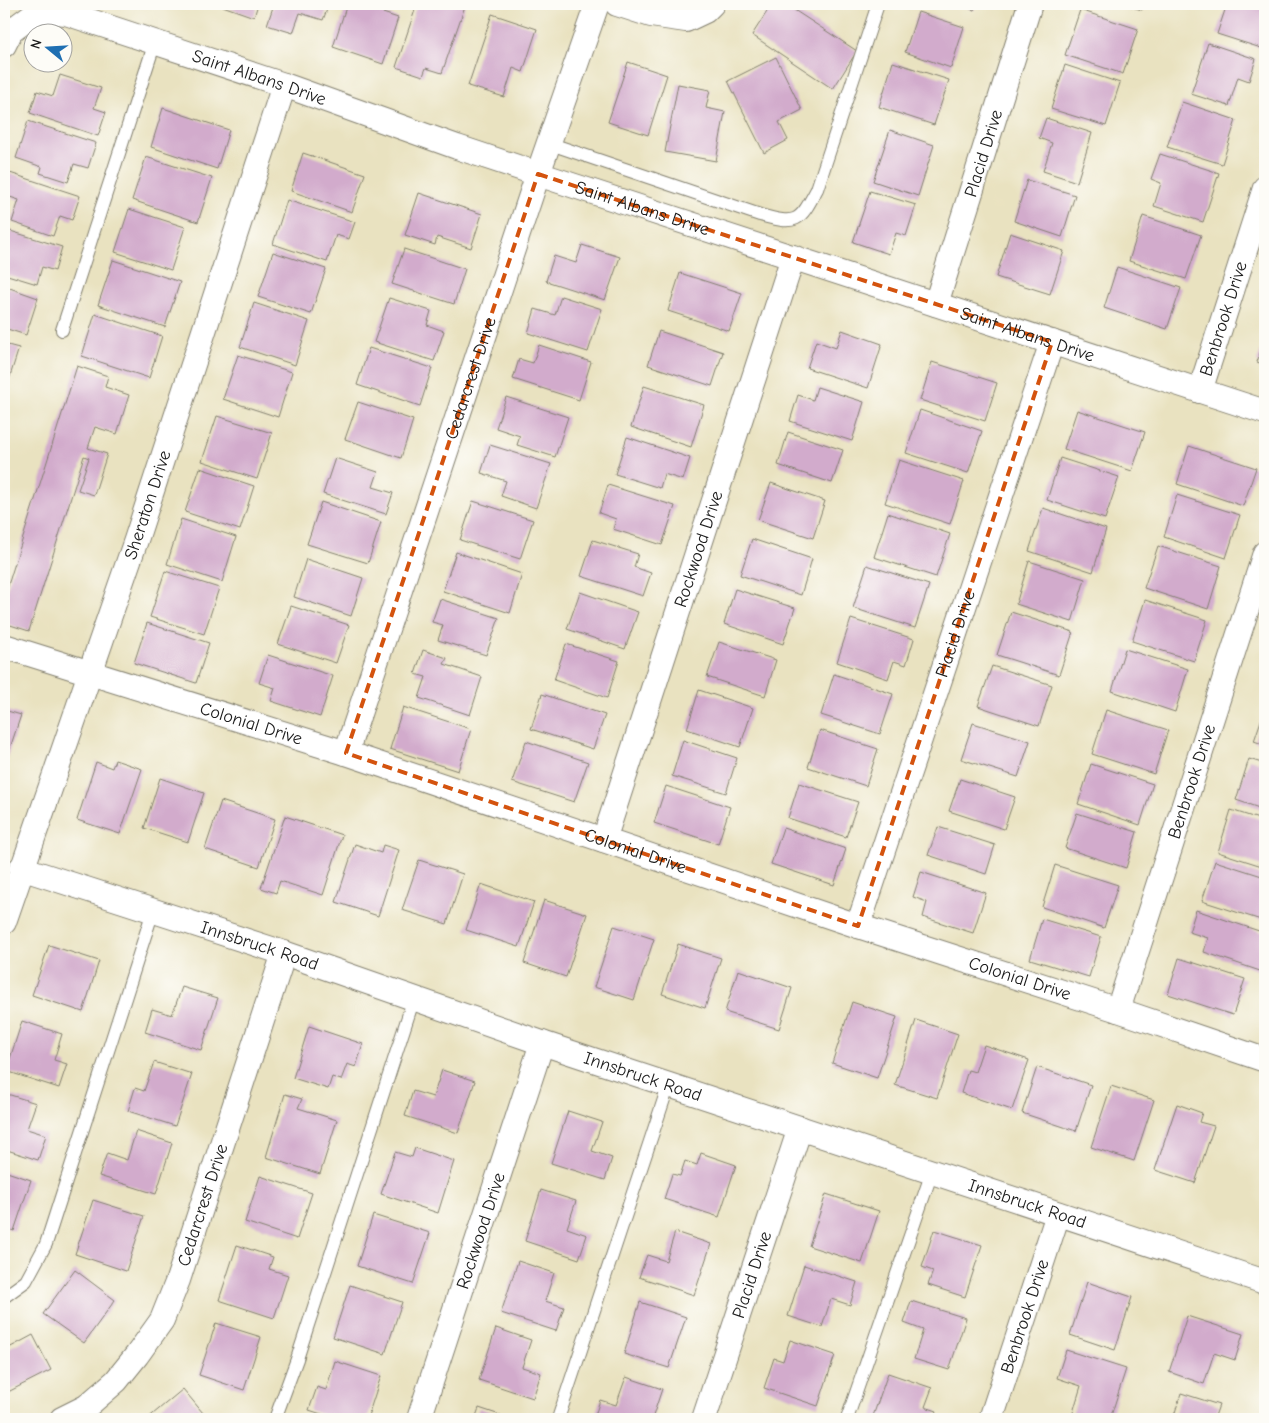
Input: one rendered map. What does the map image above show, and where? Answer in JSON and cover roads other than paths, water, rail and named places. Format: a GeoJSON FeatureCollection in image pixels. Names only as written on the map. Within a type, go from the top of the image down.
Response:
{"type":"FeatureCollection","features":[{"type":"Feature","properties":{"kind":"street","name":"Cedarcrest Drive"},"geometry":{"type":"LineString","coordinates":[[346,753],[548,143],[597,4]]}},
{"type":"Feature","properties":{"kind":"street"},"geometry":{"type":"LineString","coordinates":[[617,4],[650,15],[686,20],[709,7]]}},
{"type":"Feature","properties":{"kind":"street","name":"Placid Drive"},"geometry":{"type":"LineString","coordinates":[[936,304],[1030,4]]}},
{"type":"Feature","properties":{"kind":"street","name":"Saint Albans Drive"},"geometry":{"type":"LineString","coordinates":[[4,45],[11,31],[38,11],[66,13],[284,85],[538,174],[1265,412]]}},
{"type":"Feature","properties":{"kind":"street","name":"Sheraton Drive"},"geometry":{"type":"LineString","coordinates":[[4,922],[21,868],[136,540],[284,85]]}},
{"type":"Feature","properties":{"kind":"street","name":"Benbrook Drive"},"geometry":{"type":"LineString","coordinates":[[1200,391],[1265,188]]}},
{"type":"Feature","properties":{"kind":"street","name":"Rockwood Drive"},"geometry":{"type":"LineString","coordinates":[[604,840],[793,257]]}},
{"type":"Feature","properties":{"kind":"street","name":"Placid Drive"},"geometry":{"type":"LineString","coordinates":[[858,926],[1052,342]]}},
{"type":"Feature","properties":{"kind":"street","name":"Benbrook Drive"},"geometry":{"type":"LineString","coordinates":[[1118,1010],[1265,553]]}},
{"type":"Feature","properties":{"kind":"street","name":"Colonial Drive"},"geometry":{"type":"LineString","coordinates":[[4,646],[346,753],[858,926],[1118,1010],[1265,1060]]}},
{"type":"Feature","properties":{"kind":"street","name":"Innsbruck Road"},"geometry":{"type":"LineString","coordinates":[[21,868],[284,953],[542,1043],[1265,1282]]}},
{"type":"Feature","properties":{"kind":"street","name":"Cedarcrest Drive"},"geometry":{"type":"LineString","coordinates":[[62,1419],[86,1408],[116,1381],[162,1320],[178,1280],[284,953]]}},
{"type":"Feature","properties":{"kind":"street","name":"Rockwood Drive"},"geometry":{"type":"LineString","coordinates":[[419,1419],[542,1043]]}},
{"type":"Feature","properties":{"kind":"street","name":"Placid Drive"},"geometry":{"type":"LineString","coordinates":[[704,1419],[800,1128]]}},
{"type":"Feature","properties":{"kind":"street","name":"Benbrook Drive"},"geometry":{"type":"LineString","coordinates":[[991,1419],[1058,1214]]}},
{"type":"Feature","properties":{"kind":"lane"},"geometry":{"type":"LineString","coordinates":[[548,143],[760,215],[792,221],[805,212],[817,189],[878,4]]}},
{"type":"Feature","properties":{"kind":"lane"},"geometry":{"type":"LineString","coordinates":[[62,330],[155,42]]}},
{"type":"Feature","properties":{"kind":"lane"},"geometry":{"type":"LineString","coordinates":[[4,1297],[26,1281],[46,1244],[153,911]]}},
{"type":"Feature","properties":{"kind":"lane"},"geometry":{"type":"LineString","coordinates":[[275,1419],[300,1349],[414,998]]}},
{"type":"Feature","properties":{"kind":"lane"},"geometry":{"type":"LineString","coordinates":[[558,1419],[669,1084]]}},
{"type":"Feature","properties":{"kind":"lane"},"geometry":{"type":"LineString","coordinates":[[847,1419],[932,1172]]}}]}
